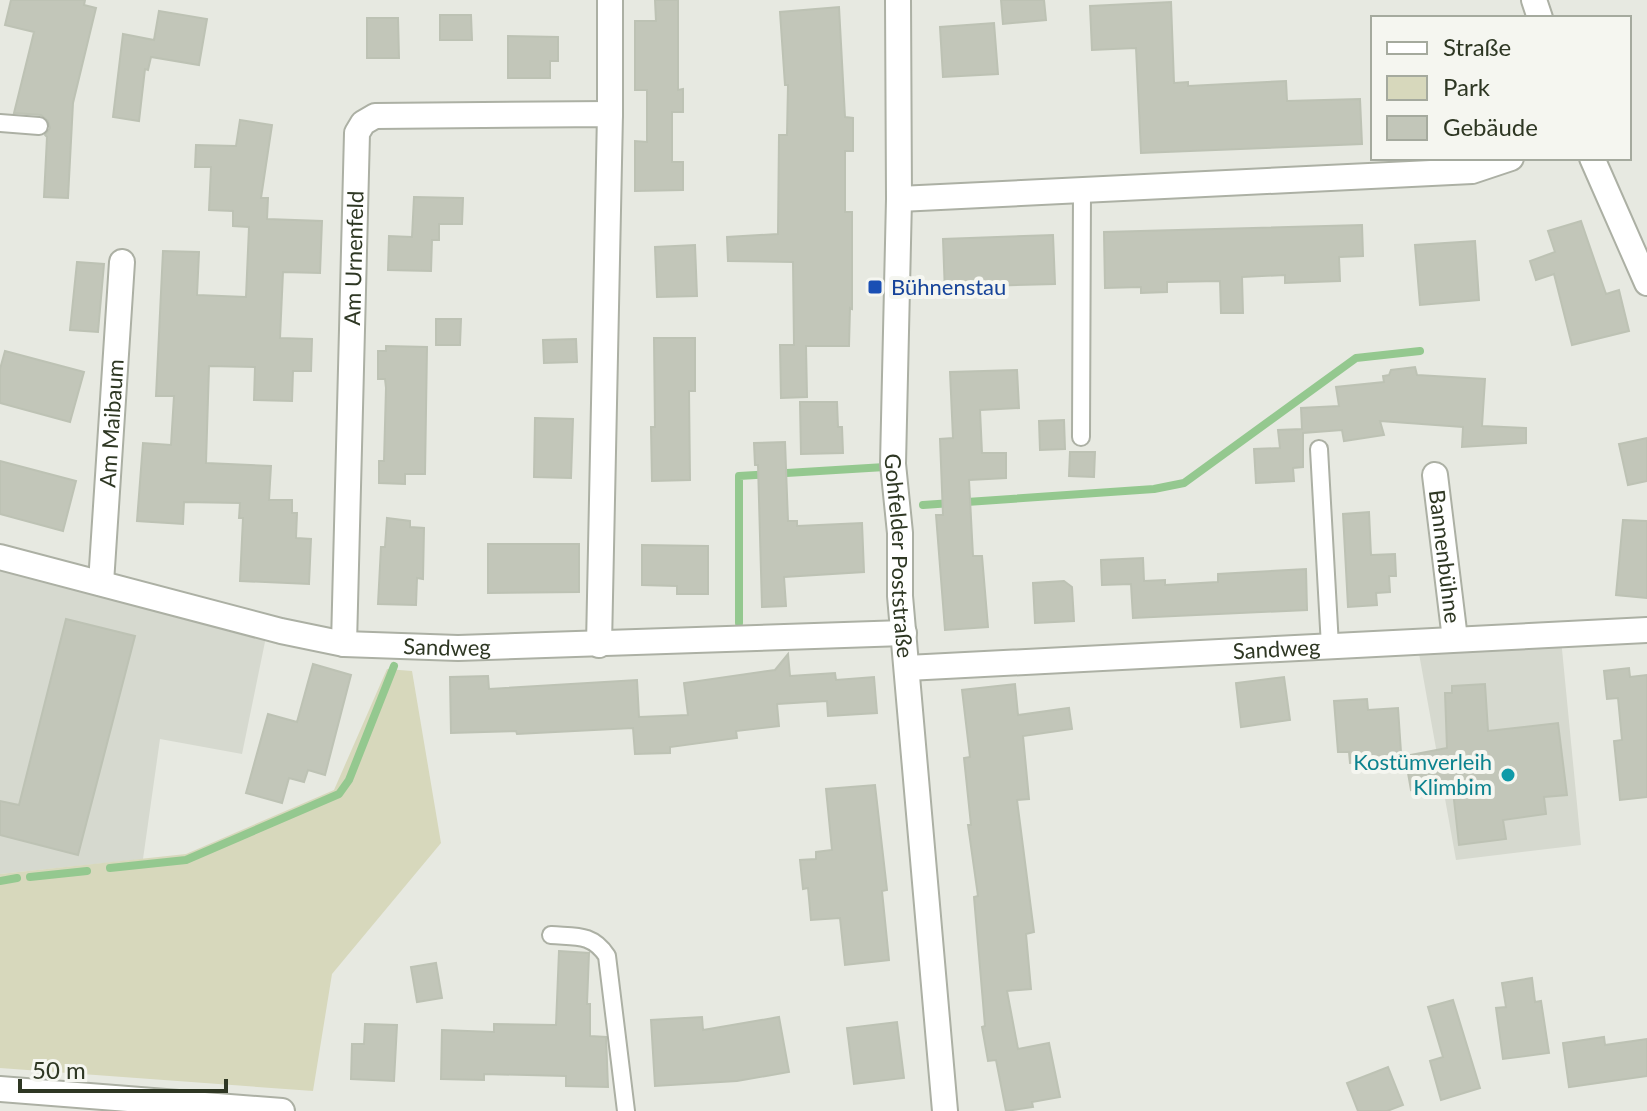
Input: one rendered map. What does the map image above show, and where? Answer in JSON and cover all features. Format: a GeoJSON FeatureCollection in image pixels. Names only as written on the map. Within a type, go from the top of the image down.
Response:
{"type":"FeatureCollection","features":[{"type":"Feature","properties":{"kind":"street"},"geometry":{"type":"LineString","coordinates":[[599,645],[610,0]]}},
{"type":"Feature","properties":{"kind":"street","name":"Gohfelder Poststraße"},"geometry":{"type":"LineString","coordinates":[[898,0],[899,199],[893,464],[904,633],[945,1111]]}},
{"type":"Feature","properties":{"kind":"street","name":"Am Urnenfeld"},"geometry":{"type":"LineString","coordinates":[[344,644],[357,133],[363,123],[375,116],[610,114]]}},
{"type":"Feature","properties":{"kind":"street"},"geometry":{"type":"LineString","coordinates":[[899,199],[1472,171],[1505,160]]}},
{"type":"Feature","properties":{"kind":"street"},"geometry":{"type":"LineString","coordinates":[[1593,160],[1647,283]]}},
{"type":"Feature","properties":{"kind":"street","name":"Am Maibaum"},"geometry":{"type":"LineString","coordinates":[[101,583],[122,262]]}},
{"type":"Feature","properties":{"kind":"street","name":"Bannenbühne"},"geometry":{"type":"LineString","coordinates":[[1435,475],[1455,639]]}},
{"type":"Feature","properties":{"kind":"street","name":"Sandweg"},"geometry":{"type":"LineString","coordinates":[[0,557],[344,644],[458,648],[904,633]]}},
{"type":"Feature","properties":{"kind":"street","name":"Sandweg"},"geometry":{"type":"LineString","coordinates":[[907,668],[1647,630]]}},
{"type":"Feature","properties":{"kind":"street"},"geometry":{"type":"LineString","coordinates":[[0,1089],[282,1111]]}},
{"type":"Feature","properties":{"kind":"lane"},"geometry":{"type":"LineString","coordinates":[[0,123],[39,126]]}},
{"type":"Feature","properties":{"kind":"lane"},"geometry":{"type":"LineString","coordinates":[[1081,437],[1082,191]]}},
{"type":"Feature","properties":{"kind":"lane"},"geometry":{"type":"LineString","coordinates":[[1319,449],[1330,646]]}},
{"type":"Feature","properties":{"kind":"lane"},"geometry":{"type":"LineString","coordinates":[[551,935],[585,937],[599,944],[607,956],[626,1111]]}},
{"type":"Feature","properties":{"kind":"shaded area"},"geometry":{"type":"Polygon","coordinates":[[[0,562],[267,632],[242,754],[160,739],[143,859],[0,874],[0,562]]]}},
{"type":"Feature","properties":{"kind":"shaded area"},"geometry":{"type":"Polygon","coordinates":[[[1561,639],[1581,845],[1456,860],[1418,648],[1561,639]]]}},
{"type":"Feature","properties":{"kind":"green space"},"geometry":{"type":"Polygon","coordinates":[[[387,669],[412,671],[441,843],[332,974],[313,1091],[0,1068],[0,874],[186,854],[334,790],[387,669]]]}},
{"type":"Feature","properties":{"kind":"building"},"geometry":{"type":"Polygon","coordinates":[[[11,0],[85,0],[84,5],[96,8],[73,103],[68,198],[44,197],[48,121],[41,115],[14,113],[34,32],[5,25],[11,0]]]}},
{"type":"Feature","properties":{"kind":"building"},"geometry":{"type":"Polygon","coordinates":[[[655,0],[678,0],[678,90],[683,89],[683,112],[672,112],[672,162],[683,162],[683,190],[635,191],[635,141],[647,142],[647,90],[635,90],[635,21],[656,21],[655,0]]]}},
{"type":"Feature","properties":{"kind":"building"},"geometry":{"type":"Polygon","coordinates":[[[1001,0],[1044,0],[1046,20],[1003,24],[1001,0]]]}},
{"type":"Feature","properties":{"kind":"building"},"geometry":{"type":"Polygon","coordinates":[[[1171,2],[1174,83],[1188,82],[1188,86],[1286,81],[1287,101],[1360,99],[1362,144],[1141,153],[1136,48],[1092,50],[1090,6],[1171,2]]]}},
{"type":"Feature","properties":{"kind":"building"},"geometry":{"type":"Polygon","coordinates":[[[839,7],[845,117],[853,118],[853,151],[845,151],[845,212],[852,212],[849,346],[806,346],[807,397],[781,398],[780,345],[794,345],[793,262],[728,261],[727,237],[778,234],[779,135],[787,135],[788,85],[785,85],[780,12],[839,7]]]}},
{"type":"Feature","properties":{"kind":"building"},"geometry":{"type":"Polygon","coordinates":[[[159,11],[207,19],[199,65],[151,57],[148,70],[145,69],[139,121],[113,117],[123,34],[154,40],[159,11]]]}},
{"type":"Feature","properties":{"kind":"building"},"geometry":{"type":"Polygon","coordinates":[[[440,15],[471,15],[472,40],[440,40],[440,15]]]}},
{"type":"Feature","properties":{"kind":"building"},"geometry":{"type":"Polygon","coordinates":[[[367,18],[398,18],[399,58],[367,58],[367,18]]]}},
{"type":"Feature","properties":{"kind":"building"},"geometry":{"type":"Polygon","coordinates":[[[994,23],[998,74],[943,77],[940,27],[994,23]]]}},
{"type":"Feature","properties":{"kind":"building"},"geometry":{"type":"Polygon","coordinates":[[[508,36],[558,37],[558,61],[550,61],[550,78],[508,78],[508,36]]]}},
{"type":"Feature","properties":{"kind":"building"},"geometry":{"type":"Polygon","coordinates":[[[240,120],[272,125],[261,198],[268,198],[267,219],[322,221],[320,273],[283,272],[280,338],[312,339],[311,371],[293,371],[292,401],[254,400],[255,367],[209,366],[206,463],[271,466],[269,500],[292,500],[292,513],[297,513],[296,538],[311,539],[309,584],[240,581],[243,518],[239,518],[240,503],[184,502],[183,524],[137,521],[143,443],[171,445],[174,396],[156,396],[163,251],[199,252],[197,295],[246,297],[249,227],[233,226],[233,211],[209,210],[211,167],[195,167],[196,145],[236,146],[240,120]]]}},
{"type":"Feature","properties":{"kind":"building"},"geometry":{"type":"Polygon","coordinates":[[[414,197],[463,198],[462,224],[439,224],[439,240],[432,240],[431,271],[388,270],[389,236],[412,237],[414,197]]]}},
{"type":"Feature","properties":{"kind":"building"},"geometry":{"type":"Polygon","coordinates":[[[1581,221],[1606,294],[1619,290],[1629,331],[1572,345],[1554,274],[1536,280],[1530,261],[1555,252],[1548,231],[1581,221]]]}},
{"type":"Feature","properties":{"kind":"building"},"geometry":{"type":"Polygon","coordinates":[[[1362,225],[1363,256],[1339,257],[1340,281],[1285,283],[1285,275],[1242,277],[1243,313],[1221,313],[1220,281],[1167,282],[1167,292],[1141,293],[1141,287],[1105,288],[1104,232],[1362,225]]]}},
{"type":"Feature","properties":{"kind":"building"},"geometry":{"type":"Polygon","coordinates":[[[1053,235],[1055,284],[984,286],[984,291],[945,293],[943,239],[1053,235]]]}},
{"type":"Feature","properties":{"kind":"building"},"geometry":{"type":"Polygon","coordinates":[[[1475,241],[1479,300],[1420,305],[1415,245],[1475,241]]]}},
{"type":"Feature","properties":{"kind":"building"},"geometry":{"type":"Polygon","coordinates":[[[695,245],[697,296],[657,297],[655,247],[695,245]]]}},
{"type":"Feature","properties":{"kind":"building"},"geometry":{"type":"Polygon","coordinates":[[[77,262],[104,264],[98,332],[70,330],[77,262]]]}},
{"type":"Feature","properties":{"kind":"building"},"geometry":{"type":"Polygon","coordinates":[[[436,319],[461,319],[460,345],[436,345],[436,319]]]}},
{"type":"Feature","properties":{"kind":"building"},"geometry":{"type":"Polygon","coordinates":[[[654,338],[695,338],[695,391],[689,391],[690,480],[652,481],[654,338]]]}},
{"type":"Feature","properties":{"kind":"building"},"geometry":{"type":"Polygon","coordinates":[[[576,339],[577,362],[544,363],[543,340],[576,339]]]}},
{"type":"Feature","properties":{"kind":"building"},"geometry":{"type":"Polygon","coordinates":[[[386,346],[427,347],[425,474],[405,474],[405,484],[379,483],[379,461],[384,461],[386,388],[385,379],[378,379],[378,351],[386,351],[386,346]]]}},
{"type":"Feature","properties":{"kind":"building"},"geometry":{"type":"Polygon","coordinates":[[[5,351],[84,372],[70,422],[0,403],[0,369],[5,351]]]}},
{"type":"Feature","properties":{"kind":"building"},"geometry":{"type":"Polygon","coordinates":[[[1415,367],[1417,375],[1485,379],[1482,426],[1526,428],[1526,443],[1462,447],[1463,427],[1380,421],[1384,435],[1344,441],[1342,430],[1303,433],[1303,467],[1293,468],[1294,481],[1256,483],[1254,449],[1280,448],[1278,430],[1302,429],[1301,408],[1339,406],[1336,387],[1384,382],[1383,376],[1389,375],[1391,370],[1415,367]]]}},
{"type":"Feature","properties":{"kind":"building"},"geometry":{"type":"Polygon","coordinates":[[[1017,370],[1019,408],[980,410],[982,453],[1006,453],[1006,478],[969,480],[973,556],[982,556],[988,627],[945,630],[936,515],[943,515],[940,439],[953,438],[950,372],[1017,370]]]}},
{"type":"Feature","properties":{"kind":"building"},"geometry":{"type":"Polygon","coordinates":[[[800,402],[837,402],[843,453],[801,454],[800,402]]]}},
{"type":"Feature","properties":{"kind":"building"},"geometry":{"type":"Polygon","coordinates":[[[535,418],[573,419],[571,478],[534,477],[535,418]]]}},
{"type":"Feature","properties":{"kind":"building"},"geometry":{"type":"Polygon","coordinates":[[[1064,420],[1065,449],[1040,450],[1039,421],[1064,420]]]}},
{"type":"Feature","properties":{"kind":"building"},"geometry":{"type":"Polygon","coordinates":[[[1647,438],[1647,481],[1628,485],[1619,444],[1647,438]]]}},
{"type":"Feature","properties":{"kind":"building"},"geometry":{"type":"Polygon","coordinates":[[[785,442],[788,521],[797,521],[797,526],[862,523],[864,572],[784,577],[786,606],[762,607],[758,465],[755,465],[754,443],[785,442]]]}},
{"type":"Feature","properties":{"kind":"building"},"geometry":{"type":"Polygon","coordinates":[[[1070,452],[1095,452],[1094,477],[1069,476],[1070,452]]]}},
{"type":"Feature","properties":{"kind":"building"},"geometry":{"type":"Polygon","coordinates":[[[0,461],[76,481],[63,531],[0,514],[0,461]]]}},
{"type":"Feature","properties":{"kind":"building"},"geometry":{"type":"Polygon","coordinates":[[[1369,512],[1371,555],[1395,554],[1396,576],[1389,576],[1390,592],[1376,593],[1377,605],[1348,607],[1343,514],[1369,512]]]}},
{"type":"Feature","properties":{"kind":"building"},"geometry":{"type":"Polygon","coordinates":[[[387,518],[410,521],[410,527],[424,528],[423,579],[417,578],[416,605],[378,604],[381,547],[385,547],[387,518]]]}},
{"type":"Feature","properties":{"kind":"building"},"geometry":{"type":"Polygon","coordinates":[[[1623,520],[1647,521],[1647,598],[1616,595],[1623,520]]]}},
{"type":"Feature","properties":{"kind":"building"},"geometry":{"type":"Polygon","coordinates":[[[488,544],[579,544],[579,592],[488,593],[488,544]]]}},
{"type":"Feature","properties":{"kind":"building"},"geometry":{"type":"Polygon","coordinates":[[[642,545],[708,546],[708,594],[677,594],[677,586],[642,585],[642,545]]]}},
{"type":"Feature","properties":{"kind":"building"},"geometry":{"type":"Polygon","coordinates":[[[1143,558],[1144,581],[1165,580],[1165,585],[1218,582],[1218,574],[1306,569],[1307,610],[1133,618],[1131,584],[1102,585],[1101,560],[1143,558]]]}},
{"type":"Feature","properties":{"kind":"building"},"geometry":{"type":"Polygon","coordinates":[[[1064,581],[1072,587],[1074,621],[1035,623],[1033,583],[1064,581]]]}},
{"type":"Feature","properties":{"kind":"building"},"geometry":{"type":"Polygon","coordinates":[[[66,619],[135,636],[78,855],[0,835],[0,801],[19,805],[66,619]]]}},
{"type":"Feature","properties":{"kind":"building"},"geometry":{"type":"Polygon","coordinates":[[[788,654],[790,676],[835,673],[836,680],[874,677],[877,713],[828,716],[827,701],[777,704],[779,726],[736,731],[737,738],[670,747],[670,753],[635,754],[633,728],[517,734],[516,731],[451,733],[450,677],[488,676],[489,689],[637,680],[639,717],[688,715],[684,683],[775,670],[788,654]]]}},
{"type":"Feature","properties":{"kind":"building"},"geometry":{"type":"Polygon","coordinates":[[[313,664],[351,675],[325,775],[308,770],[304,782],[289,778],[282,803],[246,793],[268,714],[297,722],[313,664]]]}},
{"type":"Feature","properties":{"kind":"building"},"geometry":{"type":"Polygon","coordinates":[[[1629,668],[1630,677],[1647,675],[1647,797],[1620,800],[1614,741],[1622,740],[1618,698],[1607,699],[1604,671],[1629,668]]]}},
{"type":"Feature","properties":{"kind":"building"},"geometry":{"type":"Polygon","coordinates":[[[1284,677],[1290,720],[1241,727],[1236,683],[1284,677]]]}},
{"type":"Feature","properties":{"kind":"building"},"geometry":{"type":"Polygon","coordinates":[[[1015,684],[1018,715],[1069,708],[1072,729],[1023,736],[1029,799],[1017,800],[1034,932],[1026,934],[1031,989],[1007,991],[1018,1049],[1049,1043],[1060,1097],[1032,1102],[1033,1107],[1006,1111],[996,1060],[988,1061],[982,1027],[985,1026],[974,897],[978,896],[968,825],[971,825],[964,758],[970,757],[962,690],[1015,684]]]}},
{"type":"Feature","properties":{"kind":"building","name":"Kostümverleih Klimbim"},"geometry":{"type":"Polygon","coordinates":[[[1485,684],[1488,731],[1558,723],[1567,795],[1544,797],[1546,814],[1503,820],[1506,839],[1459,845],[1452,782],[1411,790],[1405,756],[1447,748],[1445,693],[1452,693],[1452,686],[1485,684]]]}},
{"type":"Feature","properties":{"kind":"building"},"geometry":{"type":"Polygon","coordinates":[[[1367,699],[1368,710],[1398,708],[1402,767],[1366,770],[1366,762],[1350,763],[1349,752],[1338,752],[1334,701],[1367,699]]]}},
{"type":"Feature","properties":{"kind":"building"},"geometry":{"type":"Polygon","coordinates":[[[875,785],[887,890],[882,891],[889,960],[845,965],[840,918],[811,920],[808,888],[803,889],[800,860],[816,859],[816,852],[832,850],[826,789],[875,785]]]}},
{"type":"Feature","properties":{"kind":"building"},"geometry":{"type":"Polygon","coordinates":[[[559,951],[589,953],[587,1004],[590,1004],[590,1036],[606,1037],[608,1087],[566,1086],[566,1076],[484,1074],[484,1080],[441,1079],[442,1030],[494,1032],[494,1024],[556,1025],[559,951]]]}},
{"type":"Feature","properties":{"kind":"building"},"geometry":{"type":"Polygon","coordinates":[[[436,963],[442,998],[417,1002],[411,967],[436,963]]]}},
{"type":"Feature","properties":{"kind":"building"},"geometry":{"type":"Polygon","coordinates":[[[1532,978],[1535,1002],[1541,1001],[1549,1053],[1503,1059],[1496,1008],[1506,1007],[1502,983],[1532,978]]]}},
{"type":"Feature","properties":{"kind":"building"},"geometry":{"type":"Polygon","coordinates":[[[1453,1000],[1480,1088],[1441,1100],[1430,1061],[1443,1057],[1428,1007],[1453,1000]]]}},
{"type":"Feature","properties":{"kind":"building"},"geometry":{"type":"Polygon","coordinates":[[[702,1017],[703,1030],[779,1017],[789,1072],[737,1081],[655,1086],[651,1020],[702,1017]]]}},
{"type":"Feature","properties":{"kind":"building"},"geometry":{"type":"Polygon","coordinates":[[[897,1022],[904,1078],[854,1084],[847,1028],[897,1022]]]}},
{"type":"Feature","properties":{"kind":"building"},"geometry":{"type":"Polygon","coordinates":[[[365,1024],[397,1025],[394,1081],[351,1079],[352,1044],[364,1044],[365,1024]]]}},
{"type":"Feature","properties":{"kind":"building"},"geometry":{"type":"Polygon","coordinates":[[[1604,1037],[1605,1045],[1647,1039],[1647,1076],[1569,1087],[1563,1043],[1604,1037]]]}},
{"type":"Feature","properties":{"kind":"building"},"geometry":{"type":"Polygon","coordinates":[[[1388,1067],[1403,1105],[1387,1111],[1358,1111],[1347,1083],[1388,1067]]]}},
{"type":"Feature","properties":{"kind":"waterway"},"geometry":{"type":"LineString","coordinates":[[923,505],[1154,489],[1184,483],[1356,358],[1420,351]]}},
{"type":"Feature","properties":{"kind":"waterway"},"geometry":{"type":"LineString","coordinates":[[739,623],[739,476],[885,467]]}},
{"type":"Feature","properties":{"kind":"waterway"},"geometry":{"type":"LineString","coordinates":[[110,868],[186,860],[339,794],[349,780],[394,666]]}},
{"type":"Feature","properties":{"kind":"waterway"},"geometry":{"type":"LineString","coordinates":[[30,877],[87,871]]}},
{"type":"Feature","properties":{"kind":"waterway"},"geometry":{"type":"LineString","coordinates":[[0,881],[17,878]]}},
{"type":"Feature","properties":{"kind":"place","name":"Bühnenstau"},"geometry":{"type":"Point","coordinates":[875,287]}},
{"type":"Feature","properties":{"kind":"place","name":"Kostümverleih Klimbim"},"geometry":{"type":"Point","coordinates":[1508,775]}}]}
